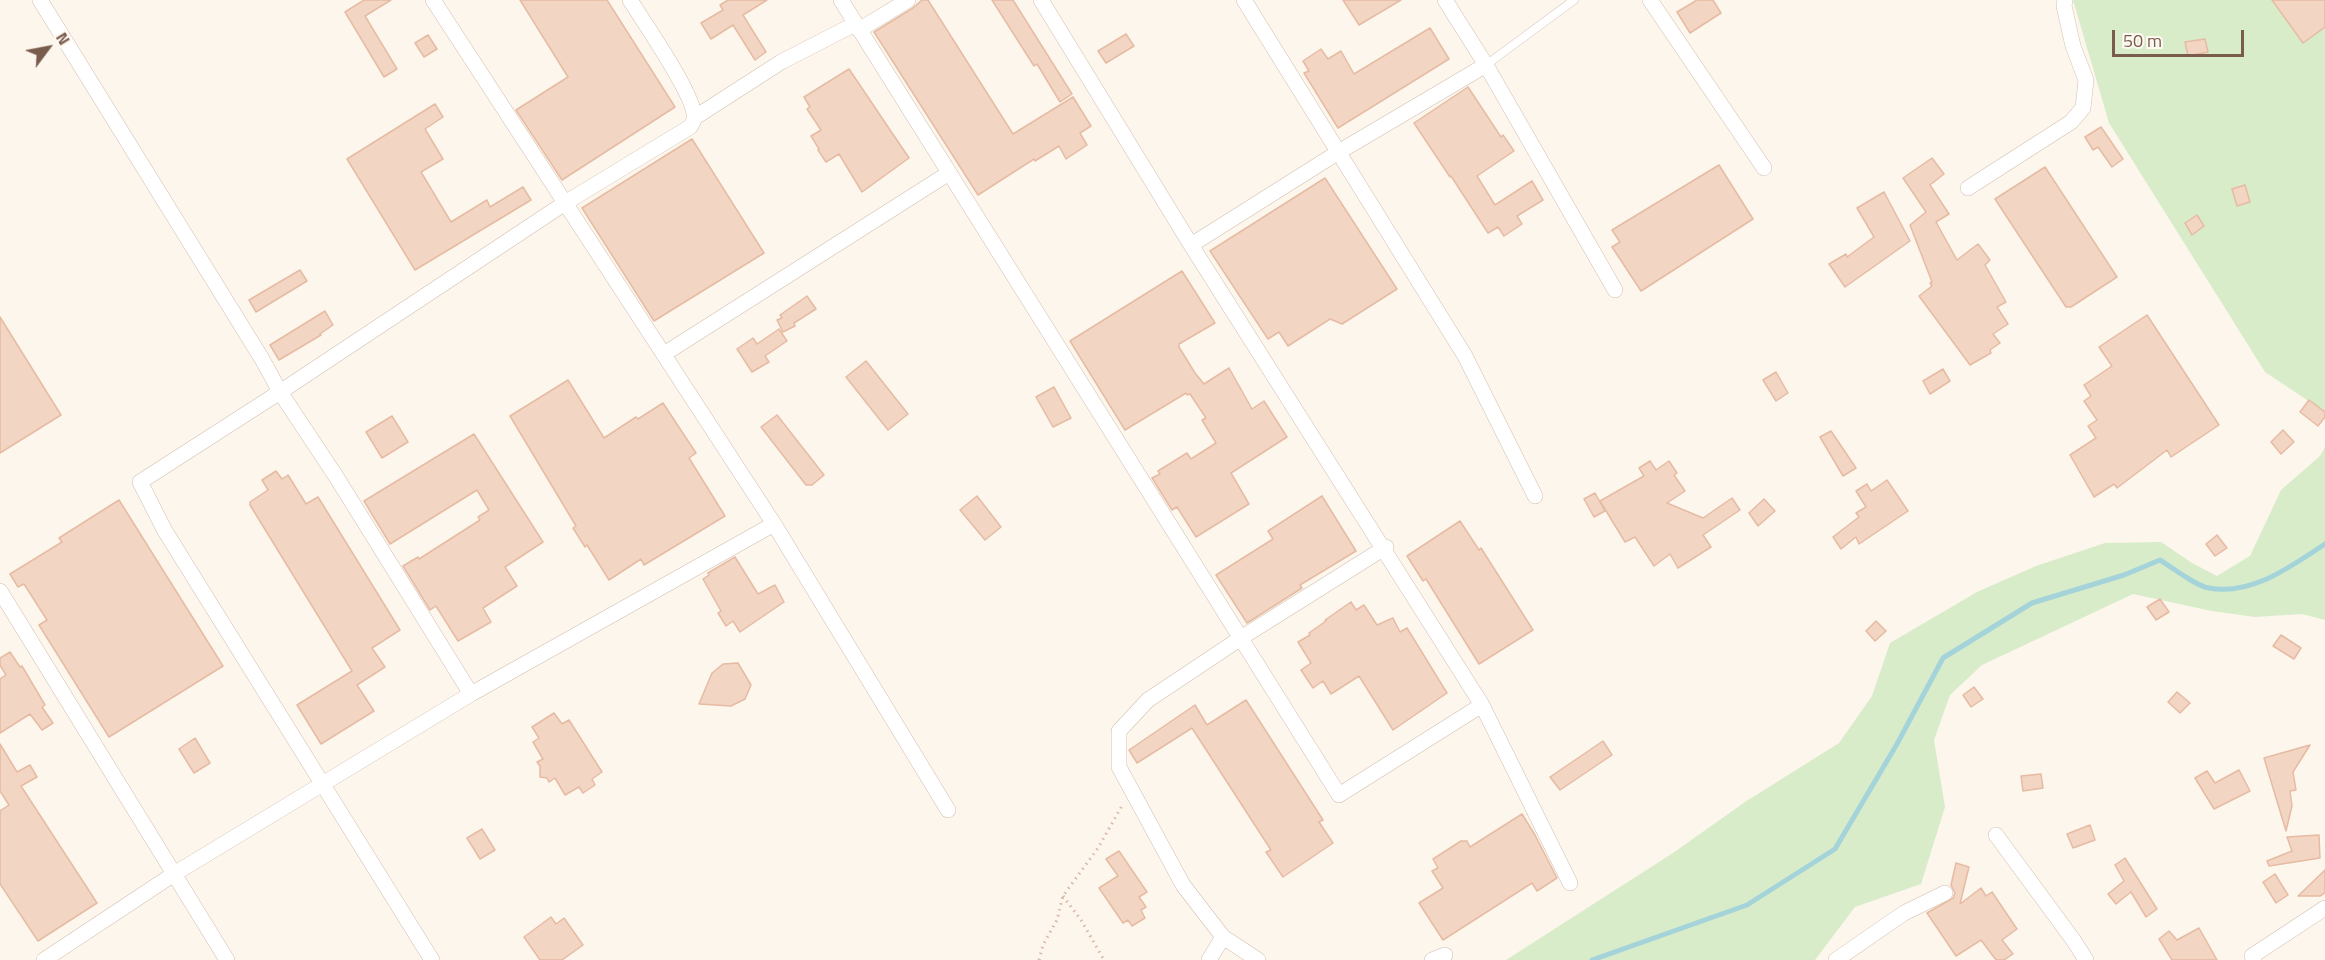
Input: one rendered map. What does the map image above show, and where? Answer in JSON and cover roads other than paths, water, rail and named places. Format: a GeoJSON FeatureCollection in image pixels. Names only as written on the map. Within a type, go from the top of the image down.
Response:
{"type":"FeatureCollection","features":[{"type":"Feature","properties":{"kind":"street"},"geometry":{"type":"LineString","coordinates":[[40,0],[256,349],[280,392],[337,478],[471,694]]}},
{"type":"Feature","properties":{"kind":"street"},"geometry":{"type":"LineString","coordinates":[[433,0],[774,524],[948,810]]}},
{"type":"Feature","properties":{"kind":"street"},"geometry":{"type":"LineString","coordinates":[[432,960],[165,531],[140,482],[565,203],[690,127],[694,118],[692,104],[681,82],[630,0]]}},
{"type":"Feature","properties":{"kind":"street"},"geometry":{"type":"LineString","coordinates":[[841,0],[1339,795],[1482,705]]}},
{"type":"Feature","properties":{"kind":"street"},"geometry":{"type":"LineString","coordinates":[[694,118],[782,62],[908,0]]}},
{"type":"Feature","properties":{"kind":"street"},"geometry":{"type":"LineString","coordinates":[[1041,0],[1191,245],[1482,705],[1570,883]]}},
{"type":"Feature","properties":{"kind":"street"},"geometry":{"type":"LineString","coordinates":[[1244,0],[1465,357],[1534,496]]}},
{"type":"Feature","properties":{"kind":"street"},"geometry":{"type":"LineString","coordinates":[[1445,0],[1486,65],[1615,290]]}},
{"type":"Feature","properties":{"kind":"street"},"geometry":{"type":"LineString","coordinates":[[1650,0],[1764,168]]}},
{"type":"Feature","properties":{"kind":"street"},"geometry":{"type":"LineString","coordinates":[[1968,188],[2071,122],[2083,108],[2086,80],[2073,46],[2064,6],[2065,0]]}},
{"type":"Feature","properties":{"kind":"street"},"geometry":{"type":"LineString","coordinates":[[1191,245],[1337,153],[1486,65]]}},
{"type":"Feature","properties":{"kind":"street"},"geometry":{"type":"LineString","coordinates":[[664,354],[949,173]]}},
{"type":"Feature","properties":{"kind":"street"},"geometry":{"type":"LineString","coordinates":[[44,960],[174,874],[471,694],[774,524]]}},
{"type":"Feature","properties":{"kind":"street"},"geometry":{"type":"LineString","coordinates":[[1258,960],[1223,937],[1183,885],[1119,767],[1119,731],[1148,700],[1244,636],[1386,548]]}},
{"type":"Feature","properties":{"kind":"street"},"geometry":{"type":"LineString","coordinates":[[0,591],[227,960]]}},
{"type":"Feature","properties":{"kind":"street"},"geometry":{"type":"LineString","coordinates":[[1996,835],[2074,940],[2086,960]]}},
{"type":"Feature","properties":{"kind":"street"},"geometry":{"type":"LineString","coordinates":[[1836,960],[1904,913],[1945,894]]}},
{"type":"Feature","properties":{"kind":"street"},"geometry":{"type":"LineString","coordinates":[[2254,960],[2252,956],[2325,908]]}},
{"type":"Feature","properties":{"kind":"street"},"geometry":{"type":"LineString","coordinates":[[1209,960],[1223,937]]}},
{"type":"Feature","properties":{"kind":"lane"},"geometry":{"type":"LineString","coordinates":[[1486,65],[1574,0]]}},
{"type":"Feature","properties":{"kind":"waterway"},"geometry":{"type":"LineString","coordinates":[[1592,960],[1747,905],[1835,849],[1897,744],[1943,658],[2032,603],[2124,575],[2160,560],[2204,587],[2240,588],[2285,570],[2325,544]]}}]}
